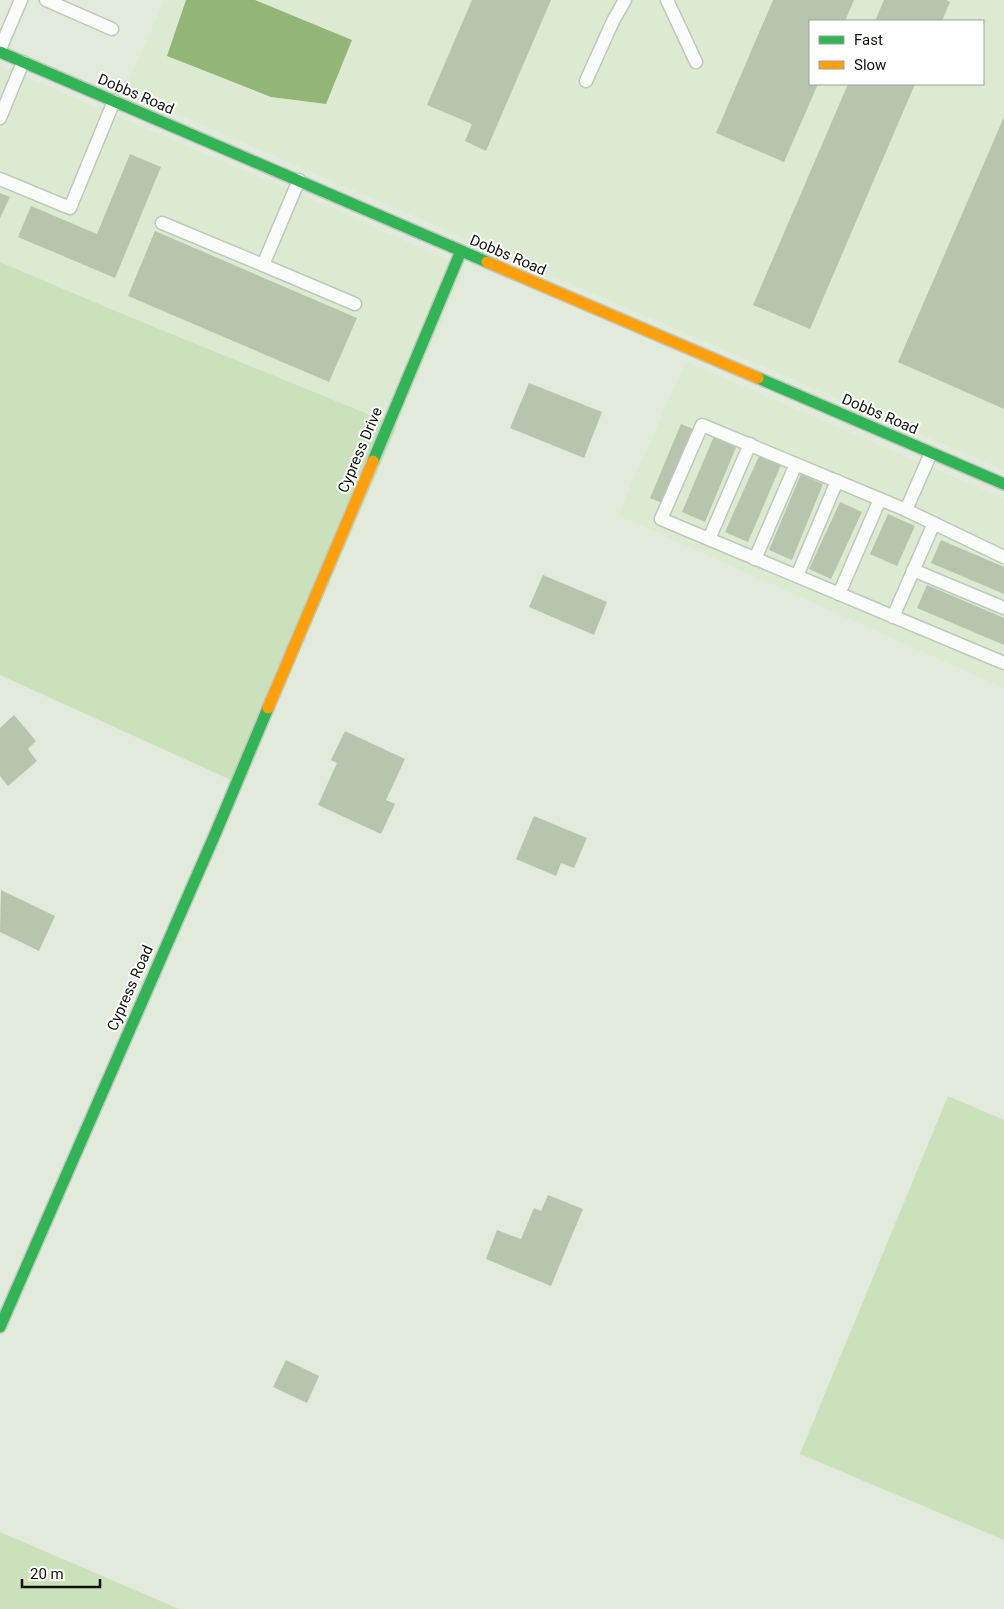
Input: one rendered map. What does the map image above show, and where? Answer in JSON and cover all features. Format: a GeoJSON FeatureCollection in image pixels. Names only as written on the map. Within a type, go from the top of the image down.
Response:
{"type":"FeatureCollection","features":[{"type":"Feature","properties":{"kind":"street","name":"Dobbs Road"},"geometry":{"type":"LineString","coordinates":[[0,50],[23,62],[1004,484]]}},
{"type":"Feature","properties":{"kind":"street","name":"Cypress Drive"},"geometry":{"type":"LineString","coordinates":[[288,661],[461,251]]}},
{"type":"Feature","properties":{"kind":"street","name":"Cypress Road"},"geometry":{"type":"LineString","coordinates":[[0,1327],[216,832],[288,661]]}},
{"type":"Feature","properties":{"kind":"lane"},"geometry":{"type":"LineString","coordinates":[[0,50],[21,0]]}},
{"type":"Feature","properties":{"kind":"lane"},"geometry":{"type":"LineString","coordinates":[[46,0],[112,29]]}},
{"type":"Feature","properties":{"kind":"lane"},"geometry":{"type":"LineString","coordinates":[[586,80],[613,20],[625,0]]}},
{"type":"Feature","properties":{"kind":"lane"},"geometry":{"type":"LineString","coordinates":[[667,0],[696,62]]}},
{"type":"Feature","properties":{"kind":"lane"},"geometry":{"type":"LineString","coordinates":[[0,118],[23,62]]}},
{"type":"Feature","properties":{"kind":"lane"},"geometry":{"type":"LineString","coordinates":[[0,179],[70,208],[114,101]]}},
{"type":"Feature","properties":{"kind":"lane"},"geometry":{"type":"LineString","coordinates":[[263,265],[299,180]]}},
{"type":"Feature","properties":{"kind":"lane"},"geometry":{"type":"LineString","coordinates":[[162,223],[355,304]]}},
{"type":"Feature","properties":{"kind":"lane"},"geometry":{"type":"LineString","coordinates":[[1004,557],[906,510],[702,425],[661,519],[1004,663]]}},
{"type":"Feature","properties":{"kind":"lane"},"geometry":{"type":"LineString","coordinates":[[709,539],[750,444]]}},
{"type":"Feature","properties":{"kind":"lane"},"geometry":{"type":"LineString","coordinates":[[906,510],[931,452]]}},
{"type":"Feature","properties":{"kind":"lane"},"geometry":{"type":"LineString","coordinates":[[756,559],[796,464]]}},
{"type":"Feature","properties":{"kind":"lane"},"geometry":{"type":"LineString","coordinates":[[797,576],[837,481]]}},
{"type":"Feature","properties":{"kind":"lane"},"geometry":{"type":"LineString","coordinates":[[839,594],[880,499]]}},
{"type":"Feature","properties":{"kind":"lane"},"geometry":{"type":"LineString","coordinates":[[894,617],[934,523]]}},
{"type":"Feature","properties":{"kind":"lane"},"geometry":{"type":"LineString","coordinates":[[913,570],[1004,608]]}},
{"type":"Feature","properties":{"kind":"shaded area"},"geometry":{"type":"Polygon","coordinates":[[[165,0],[1004,0],[1004,470],[124,91],[165,0]]]}},
{"type":"Feature","properties":{"kind":"shaded area"},"geometry":{"type":"Polygon","coordinates":[[[186,0],[255,0],[352,40],[326,104],[271,97],[167,56],[186,0]]]}},
{"type":"Feature","properties":{"kind":"shaded area"},"geometry":{"type":"Polygon","coordinates":[[[0,66],[338,211],[465,268],[397,426],[0,262],[0,66]]]}},
{"type":"Feature","properties":{"kind":"shaded area"},"geometry":{"type":"Polygon","coordinates":[[[0,262],[397,426],[242,785],[0,675],[0,262]]]}},
{"type":"Feature","properties":{"kind":"shaded area"},"geometry":{"type":"Polygon","coordinates":[[[686,362],[1004,499],[1004,688],[618,515],[686,362]]]}},
{"type":"Feature","properties":{"kind":"shaded area"},"geometry":{"type":"Polygon","coordinates":[[[948,1096],[1004,1120],[1004,1540],[800,1454],[948,1096]]]}},
{"type":"Feature","properties":{"kind":"shaded area"},"geometry":{"type":"Polygon","coordinates":[[[0,1532],[179,1609],[0,1609],[0,1532]]]}},
{"type":"Feature","properties":{"kind":"building"},"geometry":{"type":"Polygon","coordinates":[[[472,0],[551,0],[486,151],[465,141],[472,124],[427,105],[472,0]]]}},
{"type":"Feature","properties":{"kind":"building"},"geometry":{"type":"Polygon","coordinates":[[[773,0],[854,0],[845,20],[809,20],[809,85],[818,85],[784,162],[716,133],[773,0]]]}},
{"type":"Feature","properties":{"kind":"building"},"geometry":{"type":"Polygon","coordinates":[[[884,0],[946,0],[950,2],[942,20],[875,20],[884,0]]]}},
{"type":"Feature","properties":{"kind":"building"},"geometry":{"type":"Polygon","coordinates":[[[848,85],[915,85],[810,329],[753,305],[848,85]]]}},
{"type":"Feature","properties":{"kind":"building"},"geometry":{"type":"Polygon","coordinates":[[[1004,117],[1004,409],[898,362],[1004,117]]]}},
{"type":"Feature","properties":{"kind":"building"},"geometry":{"type":"Polygon","coordinates":[[[130,154],[161,167],[115,278],[18,237],[31,206],[97,234],[130,154]]]}},
{"type":"Feature","properties":{"kind":"building"},"geometry":{"type":"Polygon","coordinates":[[[0,193],[10,197],[0,218],[0,193]]]}},
{"type":"Feature","properties":{"kind":"building"},"geometry":{"type":"Polygon","coordinates":[[[155,231],[357,318],[329,382],[128,296],[155,231]]]}},
{"type":"Feature","properties":{"kind":"building"},"geometry":{"type":"Polygon","coordinates":[[[529,383],[602,412],[584,458],[510,428],[529,383]]]}},
{"type":"Feature","properties":{"kind":"building"},"geometry":{"type":"Polygon","coordinates":[[[681,424],[693,429],[662,503],[650,498],[681,424]]]}},
{"type":"Feature","properties":{"kind":"building"},"geometry":{"type":"Polygon","coordinates":[[[714,436],[737,445],[705,522],[682,512],[714,436]]]}},
{"type":"Feature","properties":{"kind":"building"},"geometry":{"type":"Polygon","coordinates":[[[759,456],[781,465],[748,542],[725,532],[759,456]]]}},
{"type":"Feature","properties":{"kind":"building"},"geometry":{"type":"Polygon","coordinates":[[[801,474],[823,484],[792,560],[769,550],[801,474]]]}},
{"type":"Feature","properties":{"kind":"building"},"geometry":{"type":"Polygon","coordinates":[[[840,502],[862,512],[831,579],[809,569],[840,502]]]}},
{"type":"Feature","properties":{"kind":"building"},"geometry":{"type":"Polygon","coordinates":[[[888,514],[915,526],[897,566],[870,554],[888,514]]]}},
{"type":"Feature","properties":{"kind":"building"},"geometry":{"type":"Polygon","coordinates":[[[941,540],[1004,567],[1004,594],[931,563],[941,540]]]}},
{"type":"Feature","properties":{"kind":"building"},"geometry":{"type":"Polygon","coordinates":[[[543,575],[607,602],[594,635],[529,607],[543,575]]]}},
{"type":"Feature","properties":{"kind":"building"},"geometry":{"type":"Polygon","coordinates":[[[927,585],[1004,618],[1004,645],[917,608],[927,585]]]}},
{"type":"Feature","properties":{"kind":"building"},"geometry":{"type":"Polygon","coordinates":[[[14,715],[36,741],[28,749],[37,761],[8,786],[0,776],[0,728],[14,715]]]}},
{"type":"Feature","properties":{"kind":"building"},"geometry":{"type":"Polygon","coordinates":[[[345,731],[405,759],[386,800],[395,804],[381,834],[318,805],[337,763],[331,760],[345,731]]]}},
{"type":"Feature","properties":{"kind":"building"},"geometry":{"type":"Polygon","coordinates":[[[534,816],[587,838],[574,868],[561,863],[556,876],[516,859],[534,816]]]}},
{"type":"Feature","properties":{"kind":"building"},"geometry":{"type":"Polygon","coordinates":[[[1,890],[55,916],[39,951],[0,932],[1,890]]]}},
{"type":"Feature","properties":{"kind":"building"},"geometry":{"type":"Polygon","coordinates":[[[548,1195],[583,1209],[551,1286],[486,1259],[497,1230],[521,1239],[534,1208],[541,1211],[548,1195]]]}},
{"type":"Feature","properties":{"kind":"building"},"geometry":{"type":"Polygon","coordinates":[[[286,1360],[319,1376],[307,1403],[273,1387],[286,1360]]]}},
{"type":"Feature","properties":{"kind":"traffic: fast"},"geometry":{"type":"LineString","coordinates":[[0,52],[487,262]]}},
{"type":"Feature","properties":{"kind":"traffic: fast"},"geometry":{"type":"LineString","coordinates":[[373,461],[461,251]]}},
{"type":"Feature","properties":{"kind":"traffic: fast"},"geometry":{"type":"LineString","coordinates":[[758,378],[1004,484]]}},
{"type":"Feature","properties":{"kind":"traffic: fast"},"geometry":{"type":"LineString","coordinates":[[0,1327],[216,832],[268,708]]}},
{"type":"Feature","properties":{"kind":"traffic: slow"},"geometry":{"type":"LineString","coordinates":[[487,262],[758,378]]}},
{"type":"Feature","properties":{"kind":"traffic: slow"},"geometry":{"type":"LineString","coordinates":[[268,708],[373,461]]}}]}
